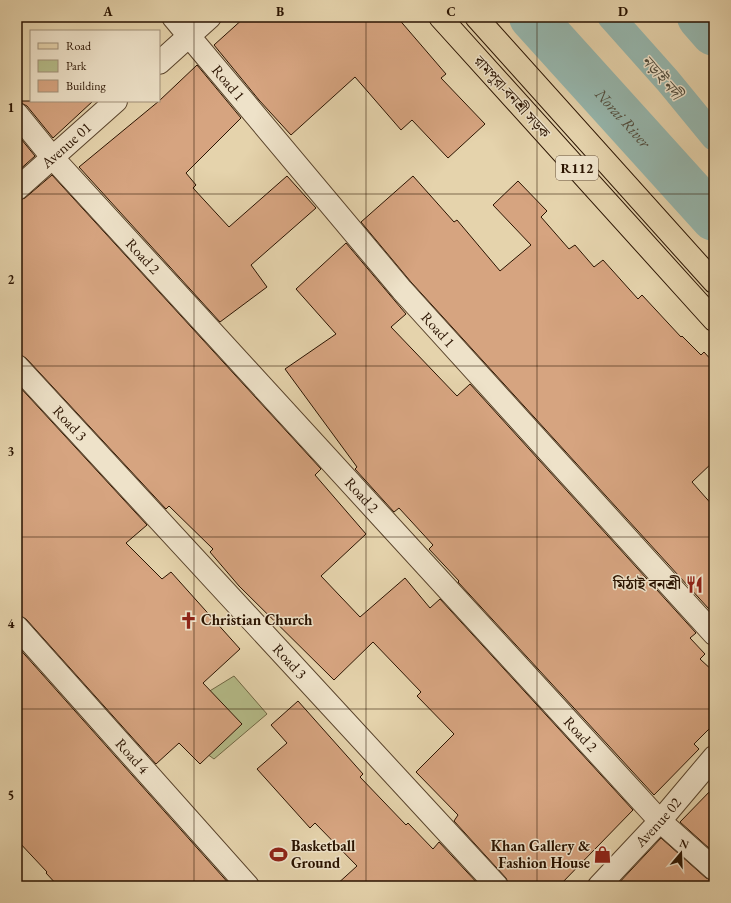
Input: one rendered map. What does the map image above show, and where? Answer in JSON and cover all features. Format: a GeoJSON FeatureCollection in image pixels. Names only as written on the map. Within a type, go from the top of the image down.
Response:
{"type":"FeatureCollection","features":[{"type":"Feature","properties":{"kind":"main road","name":"রামপুরা-বনশ্রী সড়ক"},"geometry":{"type":"LineString","coordinates":[[440,17],[714,320]]}},
{"type":"Feature","properties":{"kind":"main road","name":"রামপুরা-বনশ্রী সড়ক"},"geometry":{"type":"LineString","coordinates":[[476,17],[714,282]]}},
{"type":"Feature","properties":{"kind":"street","name":"Road 1"},"geometry":{"type":"LineString","coordinates":[[173,17],[402,290],[714,634]]}},
{"type":"Feature","properties":{"kind":"street"},"geometry":{"type":"LineString","coordinates":[[160,62],[210,17]]}},
{"type":"Feature","properties":{"kind":"street","name":"Avenue 01"},"geometry":{"type":"LineString","coordinates":[[17,189],[115,102]]}},
{"type":"Feature","properties":{"kind":"street","name":"Road 2"},"geometry":{"type":"LineString","coordinates":[[17,114],[52,157],[660,821],[714,869]]}},
{"type":"Feature","properties":{"kind":"street","name":"Road 3"},"geometry":{"type":"LineString","coordinates":[[17,366],[497,886]]}},
{"type":"Feature","properties":{"kind":"street","name":"Road 4"},"geometry":{"type":"LineString","coordinates":[[17,627],[248,886]]}},
{"type":"Feature","properties":{"kind":"street","name":"Avenue 02"},"geometry":{"type":"LineString","coordinates":[[599,886],[660,821],[714,757]]}},
{"type":"Feature","properties":{"kind":"green space"},"geometry":{"type":"Polygon","coordinates":[[[234,676],[267,714],[214,759],[161,721],[234,676]]]}},
{"type":"Feature","properties":{"kind":"building"},"geometry":{"type":"Polygon","coordinates":[[[245,17],[397,17],[446,74],[441,78],[485,124],[448,158],[412,120],[401,130],[355,77],[291,135],[259,100],[214,45],[245,17]]]}},
{"type":"Feature","properties":{"kind":"building"},"geometry":{"type":"Polygon","coordinates":[[[197,65],[241,118],[186,173],[196,185],[193,188],[229,227],[287,176],[316,208],[251,265],[267,287],[220,322],[79,167],[158,102],[160,102],[160,100],[197,65]]]}},
{"type":"Feature","properties":{"kind":"building"},"geometry":{"type":"Polygon","coordinates":[[[17,101],[92,102],[53,138],[27,106],[17,101]]]}},
{"type":"Feature","properties":{"kind":"building"},"geometry":{"type":"Polygon","coordinates":[[[17,134],[35,156],[17,172],[17,134]]]}},
{"type":"Feature","properties":{"kind":"building"},"geometry":{"type":"Polygon","coordinates":[[[52,175],[321,469],[315,475],[366,534],[321,576],[360,617],[405,578],[430,608],[440,599],[633,810],[559,886],[509,886],[506,878],[454,821],[458,815],[416,772],[454,734],[417,696],[421,692],[373,642],[334,680],[239,586],[210,552],[213,549],[169,506],[166,509],[26,358],[17,354],[17,201],[25,198],[52,175]]]}},
{"type":"Feature","properties":{"kind":"building"},"geometry":{"type":"Polygon","coordinates":[[[413,176],[454,222],[457,220],[500,271],[531,245],[493,205],[518,181],[547,211],[541,217],[569,249],[575,245],[594,267],[603,260],[638,299],[642,295],[681,337],[682,336],[701,355],[704,352],[714,363],[714,461],[692,482],[714,507],[714,605],[709,609],[411,282],[361,222],[413,176]]]}},
{"type":"Feature","properties":{"kind":"building"},"geometry":{"type":"Polygon","coordinates":[[[346,243],[406,314],[391,327],[457,396],[470,384],[696,633],[690,638],[705,654],[700,659],[714,672],[714,724],[694,744],[699,749],[654,795],[458,582],[459,581],[429,549],[433,545],[399,508],[394,512],[355,469],[357,467],[285,369],[336,334],[296,289],[346,243]]]}},
{"type":"Feature","properties":{"kind":"building"},"geometry":{"type":"Polygon","coordinates":[[[17,384],[147,525],[126,543],[162,579],[171,572],[240,649],[203,683],[242,724],[200,764],[179,743],[156,764],[26,619],[17,615],[17,384]]]}},
{"type":"Feature","properties":{"kind":"building"},"geometry":{"type":"Polygon","coordinates":[[[17,646],[231,886],[58,886],[46,873],[47,872],[17,840],[17,646]]]}},
{"type":"Feature","properties":{"kind":"building"},"geometry":{"type":"Polygon","coordinates":[[[298,701],[363,774],[360,777],[406,825],[408,823],[433,849],[439,842],[480,886],[335,886],[357,866],[315,823],[310,828],[257,769],[287,743],[271,725],[298,701]]]}},
{"type":"Feature","properties":{"kind":"building"},"geometry":{"type":"Polygon","coordinates":[[[714,787],[714,845],[710,849],[680,822],[714,787]]]}},
{"type":"Feature","properties":{"kind":"building"},"geometry":{"type":"Polygon","coordinates":[[[661,838],[706,878],[714,881],[714,886],[616,886],[661,838]]]}},
{"type":"Feature","properties":{"kind":"waterway","name":"Norai River"},"geometry":{"type":"LineString","coordinates":[[532,17],[714,218]]}},
{"type":"Feature","properties":{"kind":"waterway","name":"নড়াই নদী"},"geometry":{"type":"LineString","coordinates":[[611,17],[668,81],[714,137]]}},
{"type":"Feature","properties":{"kind":"waterway","name":"Norai River"},"geometry":{"type":"LineString","coordinates":[[700,17],[714,33]]}},
{"type":"Feature","properties":{"kind":"place","name":"মিঠাই বনশ্রী"},"geometry":{"type":"Point","coordinates":[694,584]}},
{"type":"Feature","properties":{"kind":"place","name":"Christian Church"},"geometry":{"type":"Point","coordinates":[188,620]}},
{"type":"Feature","properties":{"kind":"place","name":"Basketball Ground"},"geometry":{"type":"Point","coordinates":[278,855]}},
{"type":"Feature","properties":{"kind":"place","name":"Khan Gallery & Fashion House"},"geometry":{"type":"Point","coordinates":[603,855]}}]}
